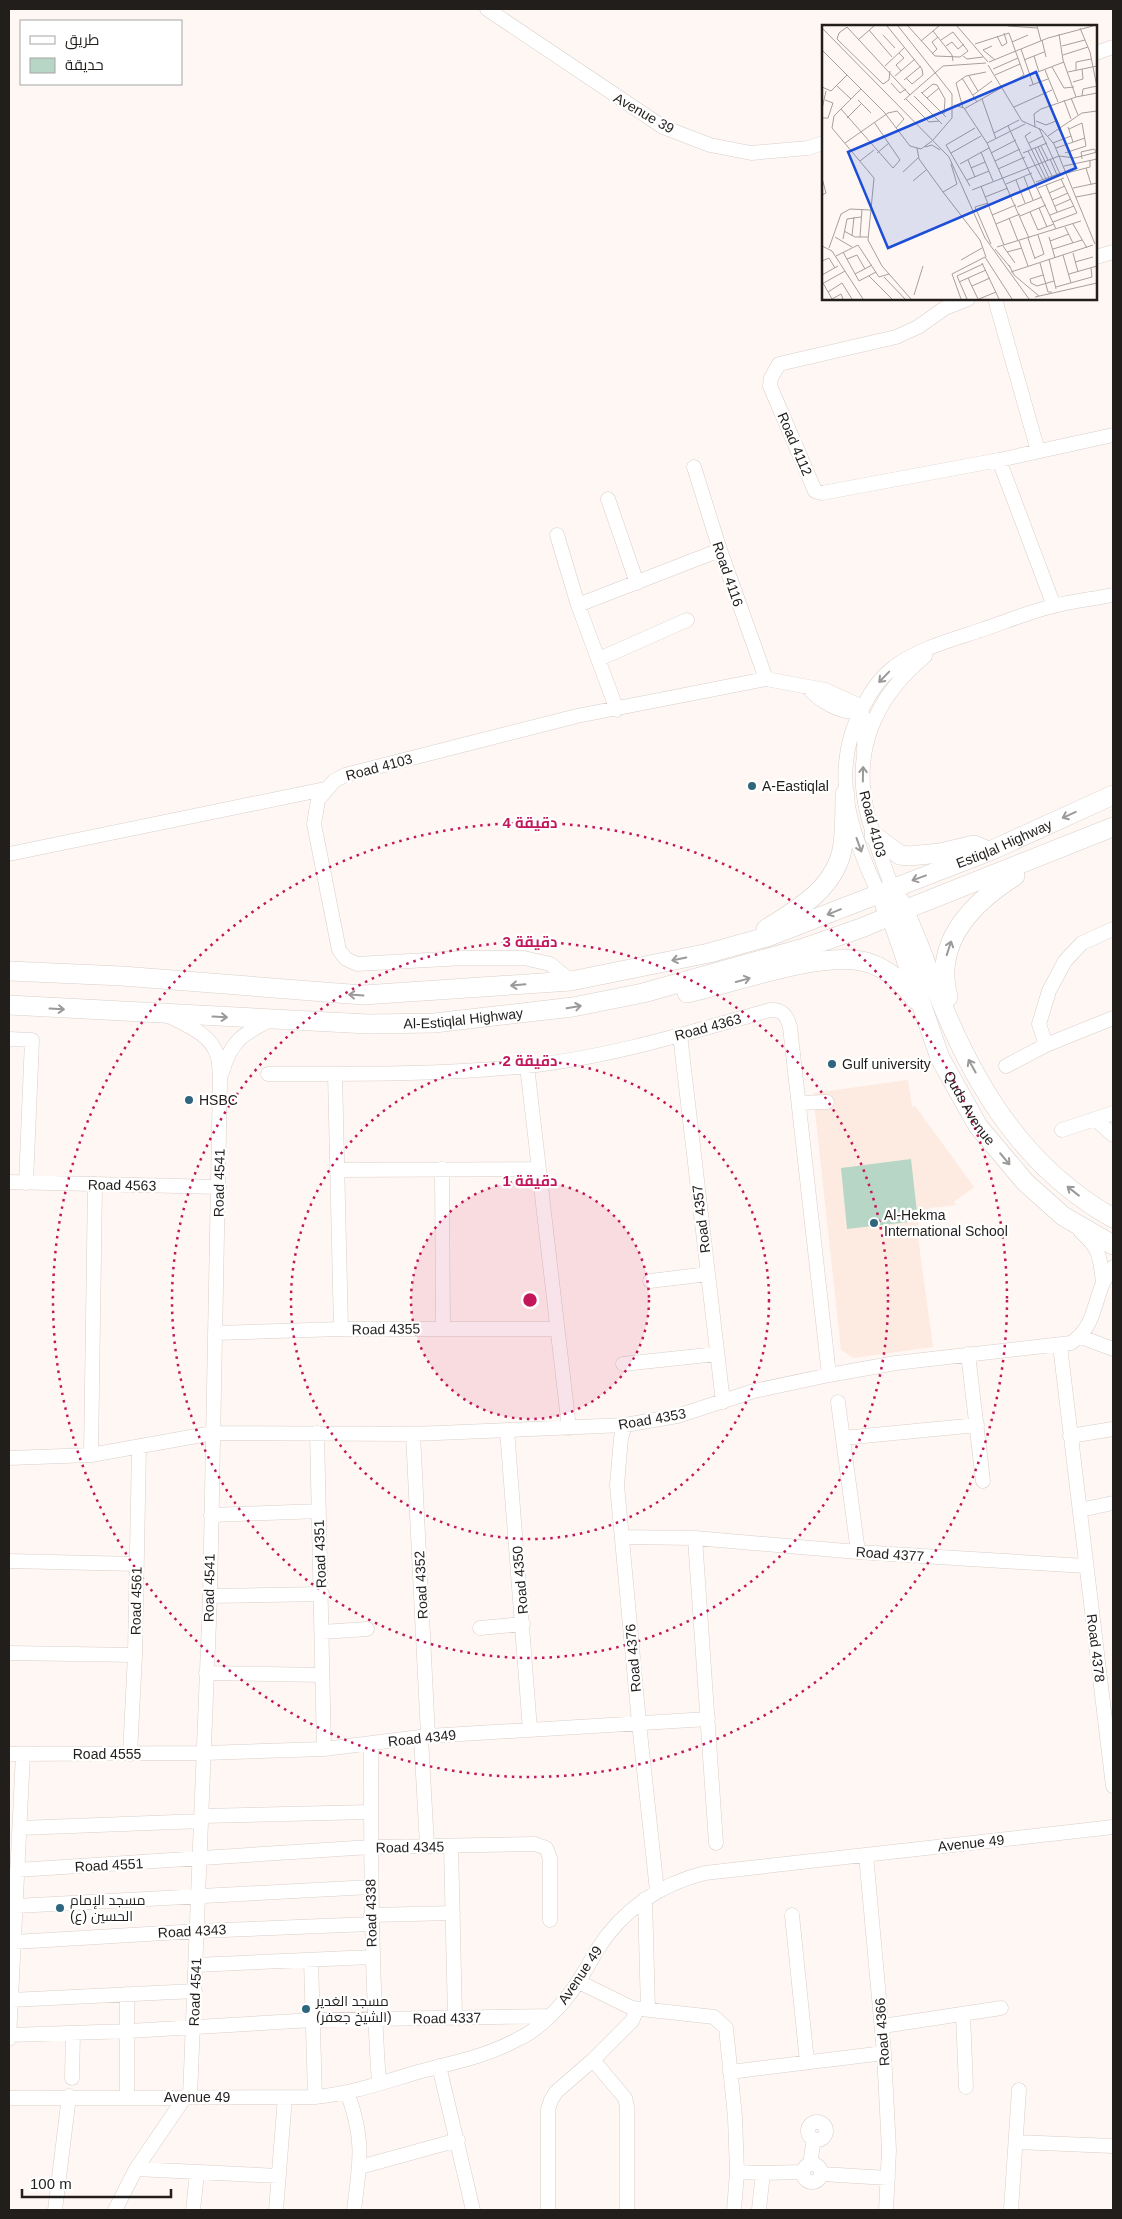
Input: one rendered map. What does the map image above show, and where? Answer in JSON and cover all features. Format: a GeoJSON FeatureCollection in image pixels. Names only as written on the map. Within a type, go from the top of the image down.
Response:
{"type":"FeatureCollection","features":[{"type":"Feature","properties":{"kind":"main road"},"geometry":{"type":"LineString","coordinates":[[743,944],[796,911],[825,885],[840,859],[843,846],[845,794]]}},
{"type":"Feature","properties":{"kind":"main road","name":"Estiqlal Highway"},"geometry":{"type":"LineString","coordinates":[[886,891],[990,851],[1113,795]]}},
{"type":"Feature","properties":{"kind":"main road","name":"Estiqlal Highway"},"geometry":{"type":"LineString","coordinates":[[897,913],[1113,827]]}},
{"type":"Feature","properties":{"kind":"main road"},"geometry":{"type":"LineString","coordinates":[[874,836],[900,855],[940,853],[974,845],[990,851]]}},
{"type":"Feature","properties":{"kind":"main road"},"geometry":{"type":"LineString","coordinates":[[961,1046],[945,982],[944,973],[948,948],[961,922],[977,903],[994,888],[1016,875],[1032,859]]}},
{"type":"Feature","properties":{"kind":"main road","name":"Al-Estiqlal Highway"},"geometry":{"type":"LineString","coordinates":[[9,971],[122,976],[363,995],[571,981],[743,944],[796,927],[886,891]]}},
{"type":"Feature","properties":{"kind":"main road","name":"Quds Avenue"},"geometry":{"type":"LineString","coordinates":[[886,891],[961,1046],[998,1113],[1042,1166],[1098,1210],[1113,1218]]}},
{"type":"Feature","properties":{"kind":"main road","name":"Al-Estiqlal Highway"},"geometry":{"type":"LineString","coordinates":[[9,1005],[271,1020],[368,1024],[434,1023],[573,1007],[643,994],[804,948],[864,928],[897,913]]}},
{"type":"Feature","properties":{"kind":"main road","name":"Quds Avenue"},"geometry":{"type":"LineString","coordinates":[[897,913],[923,1010],[940,1058],[978,1126],[1025,1182],[1063,1216],[1113,1245]]}},
{"type":"Feature","properties":{"kind":"main road"},"geometry":{"type":"LineString","coordinates":[[643,994],[668,996],[714,988],[807,964],[843,959],[869,963],[880,968],[899,981],[923,1010]]}},
{"type":"Feature","properties":{"kind":"street","name":"Avenue 39"},"geometry":{"type":"LineString","coordinates":[[487,9],[663,127],[710,144],[751,153],[808,148],[822,143]]}},
{"type":"Feature","properties":{"kind":"street"},"geometry":{"type":"LineString","coordinates":[[1097,53],[1113,47]]}},
{"type":"Feature","properties":{"kind":"street"},"geometry":{"type":"LineString","coordinates":[[1097,257],[1113,252]]}},
{"type":"Feature","properties":{"kind":"street"},"geometry":{"type":"LineString","coordinates":[[943,303],[962,300]]}},
{"type":"Feature","properties":{"kind":"street"},"geometry":{"type":"LineString","coordinates":[[995,300],[1038,451]]}},
{"type":"Feature","properties":{"kind":"street","name":"Road 4112"},"geometry":{"type":"LineString","coordinates":[[943,303],[918,327],[896,337],[779,364],[771,378],[770,386],[814,489],[818,493],[999,460],[1113,435]]}},
{"type":"Feature","properties":{"kind":"street"},"geometry":{"type":"LineString","coordinates":[[999,460],[1054,606]]}},
{"type":"Feature","properties":{"kind":"street","name":"Road 4116"},"geometry":{"type":"LineString","coordinates":[[694,468],[720,550],[766,679]]}},
{"type":"Feature","properties":{"kind":"street"},"geometry":{"type":"LineString","coordinates":[[608,499],[637,582]]}},
{"type":"Feature","properties":{"kind":"street"},"geometry":{"type":"LineString","coordinates":[[557,535],[578,606],[617,710]]}},
{"type":"Feature","properties":{"kind":"street"},"geometry":{"type":"LineString","coordinates":[[578,606],[720,550]]}},
{"type":"Feature","properties":{"kind":"street","name":"Road 4103"},"geometry":{"type":"LineString","coordinates":[[886,891],[853,829],[845,794],[844,770],[847,750],[860,711],[872,689],[893,668],[922,650],[1054,606],[1113,595]]}},
{"type":"Feature","properties":{"kind":"street"},"geometry":{"type":"LineString","coordinates":[[598,659],[687,620]]}},
{"type":"Feature","properties":{"kind":"street","name":"Road 4103"},"geometry":{"type":"LineString","coordinates":[[886,891],[864,794],[862,775],[864,752],[872,724],[882,703],[908,671],[940,644]]}},
{"type":"Feature","properties":{"kind":"street","name":"Road 4103"},"geometry":{"type":"LineString","coordinates":[[325,789],[345,775],[577,716],[617,710],[766,679],[789,682],[808,688],[819,700],[852,712],[860,711]]}},
{"type":"Feature","properties":{"kind":"street"},"geometry":{"type":"LineString","coordinates":[[864,752],[865,720],[860,711],[882,703]]}},
{"type":"Feature","properties":{"kind":"street"},"geometry":{"type":"LineString","coordinates":[[9,854],[325,789]]}},
{"type":"Feature","properties":{"kind":"street"},"geometry":{"type":"LineString","coordinates":[[325,789],[318,800],[314,824],[339,950],[346,959],[357,964],[472,958],[524,958],[550,964],[571,981]]}},
{"type":"Feature","properties":{"kind":"street"},"geometry":{"type":"LineString","coordinates":[[1046,1044],[1039,1024],[1049,991],[1065,961],[1082,943],[1113,929]]}},
{"type":"Feature","properties":{"kind":"street","name":"Road 4363"},"geometry":{"type":"LineString","coordinates":[[268,1074],[404,1074],[527,1066],[622,1050],[770,1010],[780,1010],[786,1015],[790,1027],[829,1375]]}},
{"type":"Feature","properties":{"kind":"street"},"geometry":{"type":"LineString","coordinates":[[166,1014],[201,1034],[214,1047],[218,1055],[220,1079]]}},
{"type":"Feature","properties":{"kind":"street"},"geometry":{"type":"LineString","coordinates":[[1006,1066],[1046,1044],[1113,1018]]}},
{"type":"Feature","properties":{"kind":"street"},"geometry":{"type":"LineString","coordinates":[[220,1079],[228,1054],[234,1044],[250,1030],[271,1020]]}},
{"type":"Feature","properties":{"kind":"street","name":"Road 4357"},"geometry":{"type":"LineString","coordinates":[[680,1035],[722,1402]]}},
{"type":"Feature","properties":{"kind":"street"},"geometry":{"type":"LineString","coordinates":[[9,1038],[32,1040],[26,1183]]}},
{"type":"Feature","properties":{"kind":"street"},"geometry":{"type":"LineString","coordinates":[[527,1066],[569,1428]]}},
{"type":"Feature","properties":{"kind":"street"},"geometry":{"type":"LineString","coordinates":[[336,1074],[341,1329]]}},
{"type":"Feature","properties":{"kind":"street","name":"Road 4541"},"geometry":{"type":"LineString","coordinates":[[187,2097],[194,2026],[205,1753],[206,1673],[210,1596],[220,1079]]}},
{"type":"Feature","properties":{"kind":"street"},"geometry":{"type":"LineString","coordinates":[[799,1103],[826,1102]]}},
{"type":"Feature","properties":{"kind":"street"},"geometry":{"type":"LineString","coordinates":[[1062,1130],[1113,1113]]}},
{"type":"Feature","properties":{"kind":"street"},"geometry":{"type":"LineString","coordinates":[[1096,1120],[1113,1135]]}},
{"type":"Feature","properties":{"kind":"street"},"geometry":{"type":"LineString","coordinates":[[442,1169],[443,1328]]}},
{"type":"Feature","properties":{"kind":"street"},"geometry":{"type":"LineString","coordinates":[[338,1170],[539,1169]]}},
{"type":"Feature","properties":{"kind":"street","name":"Road 4563"},"geometry":{"type":"LineString","coordinates":[[9,1182],[219,1187]]}},
{"type":"Feature","properties":{"kind":"street"},"geometry":{"type":"LineString","coordinates":[[91,1455],[95,1184]]}},
{"type":"Feature","properties":{"kind":"street"},"geometry":{"type":"LineString","coordinates":[[1063,1216],[1093,1242],[1098,1250],[1103,1282]]}},
{"type":"Feature","properties":{"kind":"street"},"geometry":{"type":"LineString","coordinates":[[1113,1267],[1103,1282],[1091,1320],[1081,1337],[1113,1349]]}},
{"type":"Feature","properties":{"kind":"street"},"geometry":{"type":"LineString","coordinates":[[650,1281],[708,1274]]}},
{"type":"Feature","properties":{"kind":"street","name":"Road 4355"},"geometry":{"type":"LineString","coordinates":[[215,1333],[341,1329],[557,1329]]}},
{"type":"Feature","properties":{"kind":"street","name":"Road 4353"},"geometry":{"type":"LineString","coordinates":[[213,1433],[413,1434],[625,1425],[677,1416],[754,1391],[896,1362],[1060,1346],[1071,1343],[1081,1337]]}},
{"type":"Feature","properties":{"kind":"street","name":"Road 4378"},"geometry":{"type":"LineString","coordinates":[[1060,1346],[1113,1786]]}},
{"type":"Feature","properties":{"kind":"street"},"geometry":{"type":"LineString","coordinates":[[623,1364],[717,1354]]}},
{"type":"Feature","properties":{"kind":"street"},"geometry":{"type":"LineString","coordinates":[[968,1354],[983,1481]]}},
{"type":"Feature","properties":{"kind":"street"},"geometry":{"type":"LineString","coordinates":[[838,1402],[858,1552]]}},
{"type":"Feature","properties":{"kind":"street"},"geometry":{"type":"LineString","coordinates":[[842,1438],[977,1424]]}},
{"type":"Feature","properties":{"kind":"street","name":"Road 4376"},"geometry":{"type":"LineString","coordinates":[[625,1425],[621,1438],[617,1485],[657,1891]]}},
{"type":"Feature","properties":{"kind":"street"},"geometry":{"type":"LineString","coordinates":[[1070,1436],[1113,1429]]}},
{"type":"Feature","properties":{"kind":"street","name":"Road 4350"},"geometry":{"type":"LineString","coordinates":[[507,1430],[530,1730]]}},
{"type":"Feature","properties":{"kind":"street"},"geometry":{"type":"LineString","coordinates":[[9,1458],[91,1455],[139,1448],[213,1433]]}},
{"type":"Feature","properties":{"kind":"street","name":"Road 4351"},"geometry":{"type":"LineString","coordinates":[[317,1433],[324,1750]]}},
{"type":"Feature","properties":{"kind":"street","name":"Road 4352"},"geometry":{"type":"LineString","coordinates":[[413,1434],[427,1846]]}},
{"type":"Feature","properties":{"kind":"street","name":"Road 4561"},"geometry":{"type":"LineString","coordinates":[[130,1754],[135,1655],[139,1448]]}},
{"type":"Feature","properties":{"kind":"street"},"geometry":{"type":"LineString","coordinates":[[1080,1510],[1113,1503]]}},
{"type":"Feature","properties":{"kind":"street"},"geometry":{"type":"LineString","coordinates":[[211,1515],[319,1511]]}},
{"type":"Feature","properties":{"kind":"street","name":"Road 4377"},"geometry":{"type":"LineString","coordinates":[[622,1537],[694,1538],[858,1552],[1085,1566]]}},
{"type":"Feature","properties":{"kind":"street"},"geometry":{"type":"LineString","coordinates":[[694,1538],[716,1843]]}},
{"type":"Feature","properties":{"kind":"street"},"geometry":{"type":"LineString","coordinates":[[9,1561],[136,1564]]}},
{"type":"Feature","properties":{"kind":"street"},"geometry":{"type":"LineString","coordinates":[[210,1596],[322,1594]]}},
{"type":"Feature","properties":{"kind":"street"},"geometry":{"type":"LineString","coordinates":[[480,1628],[523,1624]]}},
{"type":"Feature","properties":{"kind":"street"},"geometry":{"type":"LineString","coordinates":[[322,1632],[367,1629]]}},
{"type":"Feature","properties":{"kind":"street"},"geometry":{"type":"LineString","coordinates":[[9,1653],[135,1655]]}},
{"type":"Feature","properties":{"kind":"street"},"geometry":{"type":"LineString","coordinates":[[206,1673],[322,1675]]}},
{"type":"Feature","properties":{"kind":"street","name":"Road 4349"},"geometry":{"type":"LineString","coordinates":[[205,1753],[324,1750],[424,1737],[708,1719]]}},
{"type":"Feature","properties":{"kind":"street","name":"Road 4338"},"geometry":{"type":"LineString","coordinates":[[371,1744],[370,1887],[374,2019],[379,2083]]}},
{"type":"Feature","properties":{"kind":"street","name":"Road 4555"},"geometry":{"type":"LineString","coordinates":[[9,1754],[205,1753]]}},
{"type":"Feature","properties":{"kind":"street"},"geometry":{"type":"LineString","coordinates":[[9,2039],[23,1754]]}},
{"type":"Feature","properties":{"kind":"street"},"geometry":{"type":"LineString","coordinates":[[20,1828],[371,1812]]}},
{"type":"Feature","properties":{"kind":"street","name":"Avenue 49"},"geometry":{"type":"LineString","coordinates":[[9,2098],[69,2096],[315,2097],[347,2092],[491,2051],[519,2039],[550,2016],[579,1982],[613,1928],[645,1899],[680,1880],[705,1873],[1113,1827]]}},
{"type":"Feature","properties":{"kind":"street","name":"Road 4345"},"geometry":{"type":"LineString","coordinates":[[200,1860],[371,1847],[535,1844],[546,1848],[550,1858],[550,1920]]}},
{"type":"Feature","properties":{"kind":"street"},"geometry":{"type":"LineString","coordinates":[[451,1846],[455,2018]]}},
{"type":"Feature","properties":{"kind":"street","name":"Road 4366"},"geometry":{"type":"LineString","coordinates":[[866,1855],[883,2026],[889,2150],[886,2210]]}},
{"type":"Feature","properties":{"kind":"street","name":"Road 4551"},"geometry":{"type":"LineString","coordinates":[[17,1870],[200,1860]]}},
{"type":"Feature","properties":{"kind":"street"},"geometry":{"type":"LineString","coordinates":[[16,1906],[370,1887]]}},
{"type":"Feature","properties":{"kind":"street"},"geometry":{"type":"LineString","coordinates":[[548,2210],[549,2105],[556,2092],[593,2060],[643,2009],[645,1899]]}},
{"type":"Feature","properties":{"kind":"street","name":"Road 4343"},"geometry":{"type":"LineString","coordinates":[[14,1942],[452,1913]]}},
{"type":"Feature","properties":{"kind":"street"},"geometry":{"type":"LineString","coordinates":[[792,1915],[807,2062]]}},
{"type":"Feature","properties":{"kind":"street"},"geometry":{"type":"LineString","coordinates":[[196,1966],[372,1958]]}},
{"type":"Feature","properties":{"kind":"street"},"geometry":{"type":"LineString","coordinates":[[310,1960],[315,2097]]}},
{"type":"Feature","properties":{"kind":"street"},"geometry":{"type":"LineString","coordinates":[[579,1982],[627,2006],[714,2016],[726,2028],[735,2117],[737,2172],[734,2210]]}},
{"type":"Feature","properties":{"kind":"street"},"geometry":{"type":"LineString","coordinates":[[11,2000],[195,1990]]}},
{"type":"Feature","properties":{"kind":"street"},"geometry":{"type":"LineString","coordinates":[[127,1994],[129,2031],[127,2097]]}},
{"type":"Feature","properties":{"kind":"street"},"geometry":{"type":"LineString","coordinates":[[883,2026],[1001,2008]]}},
{"type":"Feature","properties":{"kind":"street"},"geometry":{"type":"LineString","coordinates":[[963,2014],[966,2087]]}},
{"type":"Feature","properties":{"kind":"street","name":"Road 4337"},"geometry":{"type":"LineString","coordinates":[[9,2035],[129,2031],[313,2020],[550,2016]]}},
{"type":"Feature","properties":{"kind":"street"},"geometry":{"type":"LineString","coordinates":[[72,2033],[72,2078]]}},
{"type":"Feature","properties":{"kind":"street"},"geometry":{"type":"LineString","coordinates":[[730,2072],[884,2053]]}},
{"type":"Feature","properties":{"kind":"street"},"geometry":{"type":"LineString","coordinates":[[593,2060],[625,2098],[627,2108],[626,2210]]}},
{"type":"Feature","properties":{"kind":"street"},"geometry":{"type":"LineString","coordinates":[[439,2066],[473,2210]]}},
{"type":"Feature","properties":{"kind":"street"},"geometry":{"type":"LineString","coordinates":[[1012,2210],[1019,2090]]}},
{"type":"Feature","properties":{"kind":"street"},"geometry":{"type":"LineString","coordinates":[[347,2092],[360,2136],[360,2167],[354,2210]]}},
{"type":"Feature","properties":{"kind":"street"},"geometry":{"type":"LineString","coordinates":[[54,2210],[69,2096]]}},
{"type":"Feature","properties":{"kind":"street"},"geometry":{"type":"LineString","coordinates":[[115,2210],[136,2169],[187,2097]]}},
{"type":"Feature","properties":{"kind":"street"},"geometry":{"type":"LineString","coordinates":[[276,2210],[286,2097]]}},
{"type":"Feature","properties":{"kind":"street"},"geometry":{"type":"LineString","coordinates":[[360,2167],[458,2140]]}},
{"type":"Feature","properties":{"kind":"street"},"geometry":{"type":"LineString","coordinates":[[806,2168],[814,2140]]}},
{"type":"Feature","properties":{"kind":"street"},"geometry":{"type":"LineString","coordinates":[[1016,2142],[1113,2146]]}},
{"type":"Feature","properties":{"kind":"street"},"geometry":{"type":"LineString","coordinates":[[737,2172],[762,2174],[816,2165],[822,2174],[888,2178]]}},
{"type":"Feature","properties":{"kind":"street"},"geometry":{"type":"LineString","coordinates":[[136,2169],[278,2176]]}},
{"type":"Feature","properties":{"kind":"street"},"geometry":{"type":"LineString","coordinates":[[193,2210],[196,2173]]}},
{"type":"Feature","properties":{"kind":"street"},"geometry":{"type":"LineString","coordinates":[[759,2209],[762,2174]]}},
{"type":"Feature","properties":{"kind":"shaded area","name":"Al-Hekma International School"},"geometry":{"type":"Polygon","coordinates":[[[908,1080],[912,1107],[915,1106],[974,1187],[954,1202],[956,1205],[930,1208],[921,1217],[917,1230],[933,1347],[854,1358],[841,1350],[813,1093],[908,1080]]]}},
{"type":"Feature","properties":{"kind":"green space"},"geometry":{"type":"Polygon","coordinates":[[[911,1159],[918,1221],[847,1229],[841,1168],[911,1159]]]}},
{"type":"Feature","properties":{"kind":"place","name":"A-Eastiqlal"},"geometry":{"type":"Point","coordinates":[752,786]}},
{"type":"Feature","properties":{"kind":"place","name":"Gulf university"},"geometry":{"type":"Point","coordinates":[832,1064]}},
{"type":"Feature","properties":{"kind":"place","name":"HSBC"},"geometry":{"type":"Point","coordinates":[189,1100]}},
{"type":"Feature","properties":{"kind":"place","name":"Al-Hekma International School"},"geometry":{"type":"Point","coordinates":[874,1223]}},
{"type":"Feature","properties":{"kind":"place","name":"مسجد الإمام الحسين (ع)"},"geometry":{"type":"Point","coordinates":[60,1908]}},
{"type":"Feature","properties":{"kind":"place","name":"مسجد الغدير (الشيخ جعفر)"},"geometry":{"type":"Point","coordinates":[306,2009]}}]}
